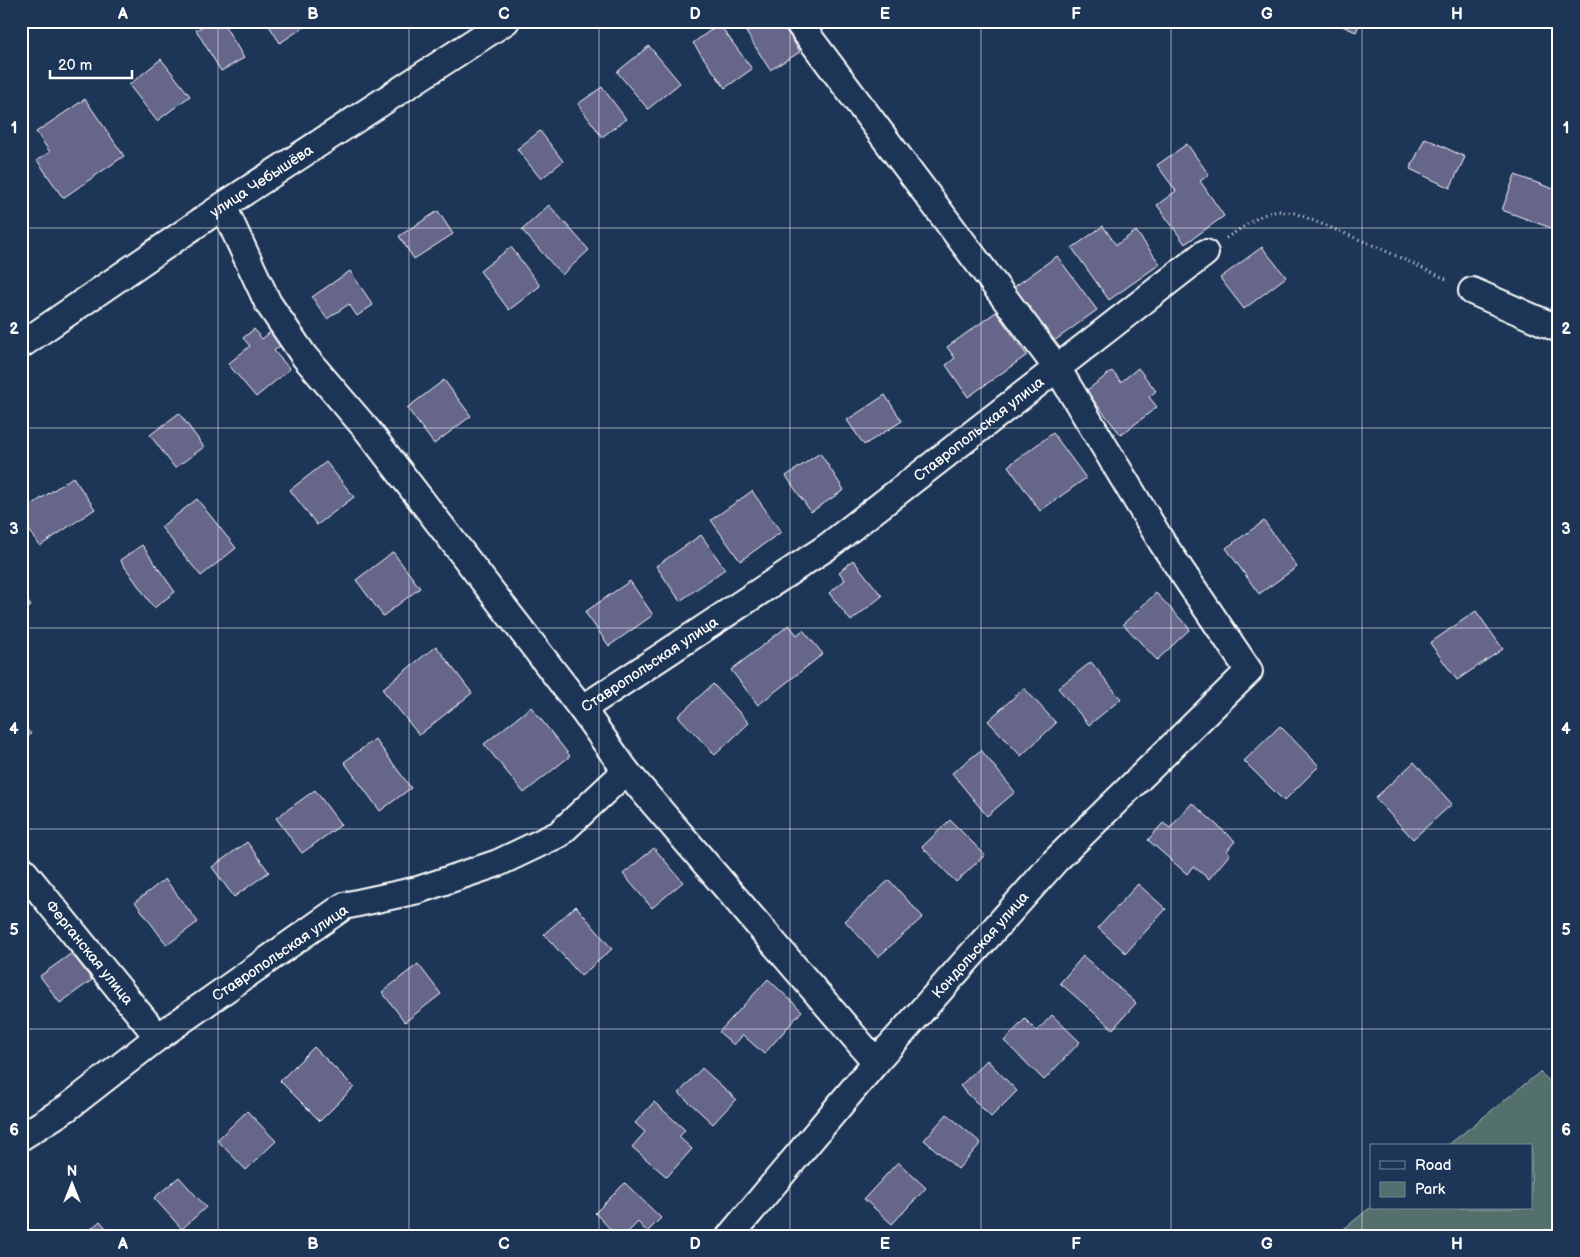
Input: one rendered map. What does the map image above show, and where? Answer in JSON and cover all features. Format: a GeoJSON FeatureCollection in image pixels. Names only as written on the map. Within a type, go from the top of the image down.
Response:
{"type":"FeatureCollection","features":[{"type":"Feature","properties":{"kind":"street","name":"улица Чебышёва"},"geometry":{"type":"LineString","coordinates":[[21,345],[223,206],[506,21]]}},
{"type":"Feature","properties":{"kind":"street"},"geometry":{"type":"LineString","coordinates":[[797,21],[1057,368]]}},
{"type":"Feature","properties":{"kind":"street"},"geometry":{"type":"LineString","coordinates":[[223,206],[268,303],[304,356],[368,431],[582,709]]}},
{"type":"Feature","properties":{"kind":"street","name":"Ставропольская улица"},"geometry":{"type":"LineString","coordinates":[[21,1137],[68,1108],[158,1037],[344,906],[418,890],[498,863],[558,834],[626,771],[582,709],[827,547],[1205,252]]}},
{"type":"Feature","properties":{"kind":"street"},"geometry":{"type":"LineString","coordinates":[[1472,291],[1559,329]]}},
{"type":"Feature","properties":{"kind":"street","name":"Кондольская улица"},"geometry":{"type":"LineString","coordinates":[[730,1236],[876,1062],[1055,861],[1249,671],[1163,544],[1057,368]]}},
{"type":"Feature","properties":{"kind":"street"},"geometry":{"type":"LineString","coordinates":[[626,771],[876,1062]]}},
{"type":"Feature","properties":{"kind":"street","name":"Ферганская улица"},"geometry":{"type":"LineString","coordinates":[[21,868],[158,1037]]}},
{"type":"Feature","properties":{"kind":"path"},"geometry":{"type":"LineString","coordinates":[[1205,252],[1262,215],[1278,211],[1295,213],[1375,246],[1472,291]]}},
{"type":"Feature","properties":{"kind":"green space"},"geometry":{"type":"Polygon","coordinates":[[[1540,1072],[1559,1090],[1559,1236],[1335,1236],[1370,1208],[1370,1210],[1532,1210],[1532,1144],[1450,1144],[1540,1072]]]}},
{"type":"Feature","properties":{"kind":"building"},"geometry":{"type":"Polygon","coordinates":[[[212,21],[222,21],[244,58],[221,71],[196,30],[212,21]]]}},
{"type":"Feature","properties":{"kind":"building"},"geometry":{"type":"Polygon","coordinates":[[[266,21],[313,21],[280,43],[266,21]]]}},
{"type":"Feature","properties":{"kind":"building"},"geometry":{"type":"Polygon","coordinates":[[[764,21],[781,21],[800,52],[770,70],[746,32],[764,21]]]}},
{"type":"Feature","properties":{"kind":"building"},"geometry":{"type":"Polygon","coordinates":[[[1331,21],[1361,21],[1356,32],[1331,21]]]}},
{"type":"Feature","properties":{"kind":"building"},"geometry":{"type":"Polygon","coordinates":[[[719,24],[752,69],[725,88],[693,43],[719,24]]]}},
{"type":"Feature","properties":{"kind":"building"},"geometry":{"type":"Polygon","coordinates":[[[649,46],[680,83],[648,109],[617,72],[649,46]]]}},
{"type":"Feature","properties":{"kind":"building"},"geometry":{"type":"Polygon","coordinates":[[[161,59],[190,96],[157,121],[129,85],[161,59]]]}},
{"type":"Feature","properties":{"kind":"building"},"geometry":{"type":"Polygon","coordinates":[[[602,87],[626,119],[602,137],[578,104],[602,87]]]}},
{"type":"Feature","properties":{"kind":"building"},"geometry":{"type":"Polygon","coordinates":[[[85,99],[124,156],[63,198],[37,160],[50,152],[36,132],[85,99]]]}},
{"type":"Feature","properties":{"kind":"building"},"geometry":{"type":"Polygon","coordinates":[[[540,131],[563,161],[541,179],[517,149],[540,131]]]}},
{"type":"Feature","properties":{"kind":"building"},"geometry":{"type":"Polygon","coordinates":[[[1425,138],[1465,157],[1450,188],[1410,169],[1425,138]]]}},
{"type":"Feature","properties":{"kind":"building"},"geometry":{"type":"Polygon","coordinates":[[[1187,144],[1209,175],[1200,181],[1224,216],[1185,244],[1157,205],[1176,191],[1157,165],[1187,144]]]}},
{"type":"Feature","properties":{"kind":"building"},"geometry":{"type":"Polygon","coordinates":[[[21,153],[29,163],[21,170],[21,153]]]}},
{"type":"Feature","properties":{"kind":"building"},"geometry":{"type":"Polygon","coordinates":[[[1515,175],[1559,191],[1559,231],[1502,210],[1515,175]]]}},
{"type":"Feature","properties":{"kind":"building"},"geometry":{"type":"Polygon","coordinates":[[[549,205],[589,250],[562,275],[522,230],[549,205]]]}},
{"type":"Feature","properties":{"kind":"building"},"geometry":{"type":"Polygon","coordinates":[[[438,211],[453,234],[414,259],[399,236],[438,211]]]}},
{"type":"Feature","properties":{"kind":"building"},"geometry":{"type":"Polygon","coordinates":[[[1103,226],[1116,245],[1136,231],[1160,264],[1109,300],[1072,248],[1103,226]]]}},
{"type":"Feature","properties":{"kind":"building"},"geometry":{"type":"Polygon","coordinates":[[[511,247],[540,286],[509,310],[480,271],[511,247]]]}},
{"type":"Feature","properties":{"kind":"building"},"geometry":{"type":"Polygon","coordinates":[[[1262,247],[1286,277],[1244,309],[1220,278],[1262,247]]]}},
{"type":"Feature","properties":{"kind":"building"},"geometry":{"type":"Polygon","coordinates":[[[1057,256],[1097,310],[1050,344],[1010,290],[1057,256]]]}},
{"type":"Feature","properties":{"kind":"building"},"geometry":{"type":"Polygon","coordinates":[[[350,271],[373,305],[357,316],[349,304],[327,319],[312,297],[350,271]]]}},
{"type":"Feature","properties":{"kind":"building"},"geometry":{"type":"Polygon","coordinates":[[[996,312],[1027,355],[968,397],[946,365],[955,358],[947,347],[996,312]]]}},
{"type":"Feature","properties":{"kind":"building"},"geometry":{"type":"Polygon","coordinates":[[[275,328],[286,341],[274,351],[290,369],[256,397],[228,364],[250,346],[243,338],[254,329],[262,339],[275,328]]]}},
{"type":"Feature","properties":{"kind":"building"},"geometry":{"type":"Polygon","coordinates":[[[1138,368],[1156,391],[1149,397],[1157,407],[1121,435],[1086,391],[1112,371],[1121,382],[1138,368]]]}},
{"type":"Feature","properties":{"kind":"building"},"geometry":{"type":"Polygon","coordinates":[[[444,380],[471,416],[434,444],[407,408],[444,380]]]}},
{"type":"Feature","properties":{"kind":"building"},"geometry":{"type":"Polygon","coordinates":[[[885,395],[902,421],[864,445],[847,420],[885,395]]]}},
{"type":"Feature","properties":{"kind":"building"},"geometry":{"type":"Polygon","coordinates":[[[179,413],[204,447],[175,468],[150,435],[179,413]]]}},
{"type":"Feature","properties":{"kind":"building"},"geometry":{"type":"Polygon","coordinates":[[[1053,433],[1086,478],[1040,511],[1008,466],[1053,433]]]}},
{"type":"Feature","properties":{"kind":"building"},"geometry":{"type":"Polygon","coordinates":[[[820,453],[844,490],[811,512],[786,476],[820,453]]]}},
{"type":"Feature","properties":{"kind":"building"},"geometry":{"type":"Polygon","coordinates":[[[326,462],[354,497],[317,525],[290,490],[326,462]]]}},
{"type":"Feature","properties":{"kind":"building"},"geometry":{"type":"Polygon","coordinates":[[[73,477],[95,509],[40,546],[21,518],[21,512],[73,477]]]}},
{"type":"Feature","properties":{"kind":"building"},"geometry":{"type":"Polygon","coordinates":[[[752,491],[781,532],[740,561],[711,520],[752,491]]]}},
{"type":"Feature","properties":{"kind":"building"},"geometry":{"type":"Polygon","coordinates":[[[197,499],[236,548],[201,576],[161,527],[197,499]]]}},
{"type":"Feature","properties":{"kind":"building"},"geometry":{"type":"Polygon","coordinates":[[[1264,521],[1297,567],[1259,594],[1226,548],[1264,521]]]}},
{"type":"Feature","properties":{"kind":"building"},"geometry":{"type":"Polygon","coordinates":[[[701,535],[725,569],[680,601],[656,566],[701,535]]]}},
{"type":"Feature","properties":{"kind":"building"},"geometry":{"type":"Polygon","coordinates":[[[142,545],[175,592],[154,608],[120,560],[142,545]]]}},
{"type":"Feature","properties":{"kind":"building"},"geometry":{"type":"Polygon","coordinates":[[[393,552],[420,588],[383,616],[356,580],[393,552]]]}},
{"type":"Feature","properties":{"kind":"building"},"geometry":{"type":"Polygon","coordinates":[[[853,560],[882,596],[851,621],[829,593],[845,580],[839,572],[853,560]]]}},
{"type":"Feature","properties":{"kind":"building"},"geometry":{"type":"Polygon","coordinates":[[[630,581],[653,615],[609,646],[585,612],[630,581]]]}},
{"type":"Feature","properties":{"kind":"building"},"geometry":{"type":"Polygon","coordinates":[[[21,592],[31,606],[21,612],[21,592]]]}},
{"type":"Feature","properties":{"kind":"building"},"geometry":{"type":"Polygon","coordinates":[[[1156,593],[1190,629],[1157,660],[1123,624],[1156,593]]]}},
{"type":"Feature","properties":{"kind":"building"},"geometry":{"type":"Polygon","coordinates":[[[1476,611],[1503,649],[1457,680],[1430,643],[1476,611]]]}},
{"type":"Feature","properties":{"kind":"building"},"geometry":{"type":"Polygon","coordinates":[[[789,625],[797,635],[803,630],[823,654],[758,705],[731,670],[789,625]]]}},
{"type":"Feature","properties":{"kind":"building"},"geometry":{"type":"Polygon","coordinates":[[[436,646],[472,693],[419,735],[382,689],[436,646]]]}},
{"type":"Feature","properties":{"kind":"building"},"geometry":{"type":"Polygon","coordinates":[[[1091,662],[1121,699],[1089,725],[1058,688],[1091,662]]]}},
{"type":"Feature","properties":{"kind":"building"},"geometry":{"type":"Polygon","coordinates":[[[713,684],[749,723],[715,755],[678,716],[713,684]]]}},
{"type":"Feature","properties":{"kind":"building"},"geometry":{"type":"Polygon","coordinates":[[[1024,688],[1056,723],[1021,756],[988,721],[1024,688]]]}},
{"type":"Feature","properties":{"kind":"building"},"geometry":{"type":"Polygon","coordinates":[[[531,707],[570,756],[524,793],[484,744],[531,707]]]}},
{"type":"Feature","properties":{"kind":"building"},"geometry":{"type":"Polygon","coordinates":[[[21,723],[31,734],[21,742],[21,723]]]}},
{"type":"Feature","properties":{"kind":"building"},"geometry":{"type":"Polygon","coordinates":[[[1280,726],[1319,766],[1284,801],[1244,761],[1280,726]]]}},
{"type":"Feature","properties":{"kind":"building"},"geometry":{"type":"Polygon","coordinates":[[[375,739],[411,788],[380,811],[344,762],[375,739]]]}},
{"type":"Feature","properties":{"kind":"building"},"geometry":{"type":"Polygon","coordinates":[[[981,750],[1015,792],[987,816],[952,773],[981,750]]]}},
{"type":"Feature","properties":{"kind":"building"},"geometry":{"type":"Polygon","coordinates":[[[1414,762],[1452,804],[1413,839],[1375,798],[1414,762]]]}},
{"type":"Feature","properties":{"kind":"building"},"geometry":{"type":"Polygon","coordinates":[[[315,790],[341,825],[302,853],[276,818],[315,790]]]}},
{"type":"Feature","properties":{"kind":"building"},"geometry":{"type":"Polygon","coordinates":[[[1192,803],[1235,841],[1227,851],[1230,854],[1209,879],[1193,866],[1187,874],[1148,840],[1163,823],[1170,828],[1192,803]]]}},
{"type":"Feature","properties":{"kind":"building"},"geometry":{"type":"Polygon","coordinates":[[[950,820],[985,855],[956,882],[922,847],[950,820]]]}},
{"type":"Feature","properties":{"kind":"building"},"geometry":{"type":"Polygon","coordinates":[[[247,842],[269,872],[234,897],[212,867],[247,842]]]}},
{"type":"Feature","properties":{"kind":"building"},"geometry":{"type":"Polygon","coordinates":[[[654,848],[683,882],[652,908],[623,874],[654,848]]]}},
{"type":"Feature","properties":{"kind":"building"},"geometry":{"type":"Polygon","coordinates":[[[165,879],[198,922],[167,945],[135,902],[165,879]]]}},
{"type":"Feature","properties":{"kind":"building"},"geometry":{"type":"Polygon","coordinates":[[[889,880],[923,917],[878,957],[845,921],[889,880]]]}},
{"type":"Feature","properties":{"kind":"building"},"geometry":{"type":"Polygon","coordinates":[[[1138,884],[1166,909],[1126,953],[1098,928],[1138,884]]]}},
{"type":"Feature","properties":{"kind":"building"},"geometry":{"type":"Polygon","coordinates":[[[576,906],[612,949],[581,976],[544,934],[576,906]]]}},
{"type":"Feature","properties":{"kind":"building"},"geometry":{"type":"Polygon","coordinates":[[[72,953],[92,980],[60,1003],[40,976],[72,953]]]}},
{"type":"Feature","properties":{"kind":"building"},"geometry":{"type":"Polygon","coordinates":[[[1083,956],[1136,1003],[1113,1029],[1060,983],[1083,956]]]}},
{"type":"Feature","properties":{"kind":"building"},"geometry":{"type":"Polygon","coordinates":[[[418,964],[441,994],[405,1022],[382,992],[418,964]]]}},
{"type":"Feature","properties":{"kind":"building"},"geometry":{"type":"Polygon","coordinates":[[[768,979],[802,1011],[764,1054],[743,1035],[734,1045],[719,1032],[768,979]]]}},
{"type":"Feature","properties":{"kind":"building"},"geometry":{"type":"Polygon","coordinates":[[[1052,1015],[1080,1042],[1044,1080],[1004,1041],[1025,1019],[1037,1031],[1052,1015]]]}},
{"type":"Feature","properties":{"kind":"building"},"geometry":{"type":"Polygon","coordinates":[[[314,1047],[354,1087],[320,1121],[280,1081],[314,1047]]]}},
{"type":"Feature","properties":{"kind":"building"},"geometry":{"type":"Polygon","coordinates":[[[987,1060],[1017,1091],[991,1117],[960,1086],[987,1060]]]}},
{"type":"Feature","properties":{"kind":"building"},"geometry":{"type":"Polygon","coordinates":[[[702,1068],[736,1099],[713,1124],[679,1093],[702,1068]]]}},
{"type":"Feature","properties":{"kind":"building"},"geometry":{"type":"Polygon","coordinates":[[[654,1102],[685,1130],[679,1137],[692,1149],[667,1177],[632,1147],[645,1132],[635,1123],[654,1102]]]}},
{"type":"Feature","properties":{"kind":"building"},"geometry":{"type":"Polygon","coordinates":[[[247,1111],[276,1141],[246,1170],[217,1140],[247,1111]]]}},
{"type":"Feature","properties":{"kind":"building"},"geometry":{"type":"Polygon","coordinates":[[[947,1114],[981,1143],[958,1169],[924,1140],[947,1114]]]}},
{"type":"Feature","properties":{"kind":"building"},"geometry":{"type":"Polygon","coordinates":[[[898,1162],[926,1188],[892,1224],[864,1199],[898,1162]]]}},
{"type":"Feature","properties":{"kind":"building"},"geometry":{"type":"Polygon","coordinates":[[[179,1177],[206,1207],[182,1229],[154,1198],[179,1177]]]}},
{"type":"Feature","properties":{"kind":"building"},"geometry":{"type":"Polygon","coordinates":[[[625,1183],[661,1218],[647,1232],[638,1222],[624,1236],[617,1236],[595,1213],[625,1183]]]}},
{"type":"Feature","properties":{"kind":"building"},"geometry":{"type":"Polygon","coordinates":[[[100,1221],[113,1236],[83,1236],[100,1221]]]}},
{"type":"Feature","properties":{"kind":"building"},"geometry":{"type":"Polygon","coordinates":[[[562,1227],[570,1236],[552,1236],[562,1227]]]}}]}
